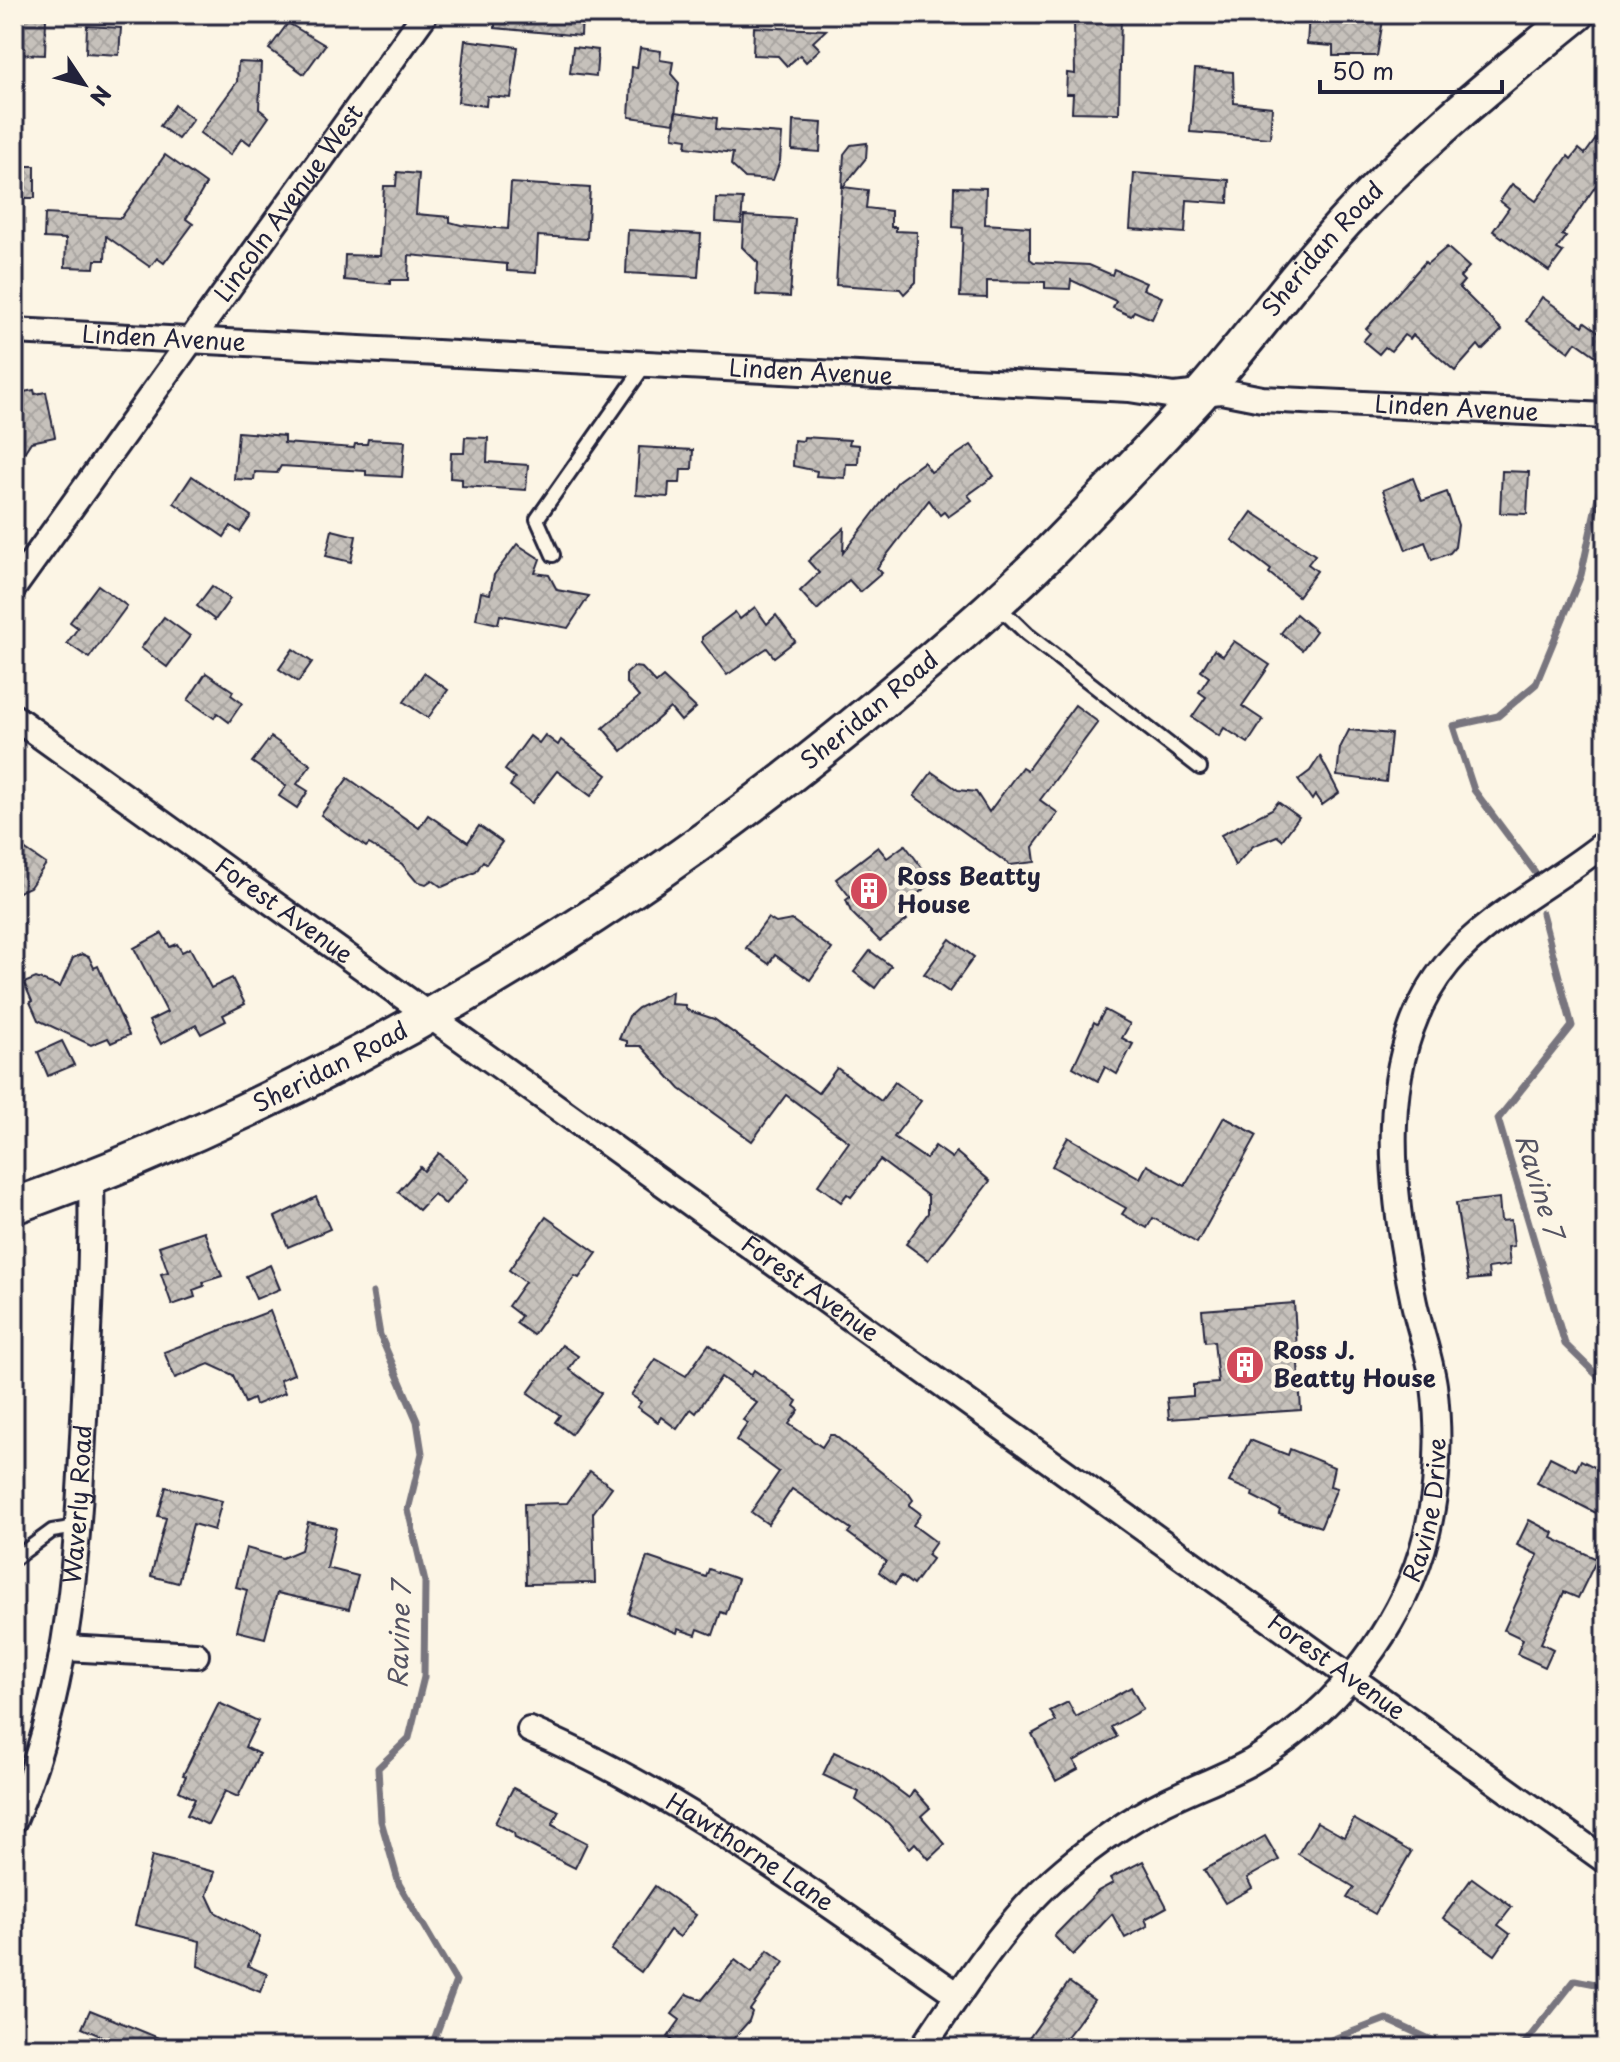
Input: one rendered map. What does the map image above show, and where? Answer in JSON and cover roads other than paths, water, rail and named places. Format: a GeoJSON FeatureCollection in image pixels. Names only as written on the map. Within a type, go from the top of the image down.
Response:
{"type":"FeatureCollection","features":[{"type":"Feature","properties":{"kind":"street","name":"Lincoln Avenue West"},"geometry":{"type":"LineString","coordinates":[[14,587],[425,14]]}},
{"type":"Feature","properties":{"kind":"street","name":"Sheridan Road"},"geometry":{"type":"LineString","coordinates":[[14,1206],[91,1179],[303,1082],[431,1016],[576,926],[774,789],[996,603],[1201,394],[1352,214],[1483,89],[1577,14]]}},
{"type":"Feature","properties":{"kind":"street","name":"Linden Avenue"},"geometry":{"type":"LineString","coordinates":[[14,331],[1129,389],[1174,396],[1221,391],[1262,399],[1606,416]]}},
{"type":"Feature","properties":{"kind":"street","name":"Forest Avenue"},"geometry":{"type":"LineString","coordinates":[[14,717],[1606,1861]]}},
{"type":"Feature","properties":{"kind":"street","name":"Ravine Drive"},"geometry":{"type":"LineString","coordinates":[[922,2048],[1005,1932],[1062,1871],[1157,1806],[1250,1762],[1310,1721],[1351,1678],[1387,1629],[1411,1581],[1428,1531],[1439,1452],[1434,1384],[1415,1307],[1395,1185],[1396,1103],[1406,1047],[1426,996],[1446,965],[1469,941],[1573,869],[1606,842]]}},
{"type":"Feature","properties":{"kind":"street","name":"Waverly Road"},"geometry":{"type":"LineString","coordinates":[[14,1820],[36,1761],[65,1648],[77,1527],[93,1230],[91,1179]]}},
{"type":"Feature","properties":{"kind":"street"},"geometry":{"type":"LineString","coordinates":[[65,1648],[196,1655]]}},
{"type":"Feature","properties":{"kind":"street","name":"Hawthorne Lane"},"geometry":{"type":"LineString","coordinates":[[530,1730],[661,1796],[748,1850],[958,1995]]}},
{"type":"Feature","properties":{"kind":"lane"},"geometry":{"type":"LineString","coordinates":[[553,555],[537,519],[645,365]]}},
{"type":"Feature","properties":{"kind":"lane"},"geometry":{"type":"LineString","coordinates":[[996,603],[1027,634],[1200,768]]}},
{"type":"Feature","properties":{"kind":"lane"},"geometry":{"type":"LineString","coordinates":[[14,1559],[52,1531],[77,1527]]}},
{"type":"Feature","properties":{"kind":"waterway","name":"Ravine 7"},"geometry":{"type":"LineString","coordinates":[[1535,872],[1474,790],[1453,726],[1498,716],[1536,684],[1581,575],[1606,460]]}},
{"type":"Feature","properties":{"kind":"waterway","name":"Ravine 7"},"geometry":{"type":"LineString","coordinates":[[1542,913],[1572,1026],[1498,1119],[1565,1344],[1606,1384]]}},
{"type":"Feature","properties":{"kind":"waterway","name":"Ravine 7"},"geometry":{"type":"LineString","coordinates":[[373,1293],[380,1335],[417,1421],[422,1453],[408,1510],[425,1582],[424,1677],[409,1738],[378,1768],[381,1821],[399,1884],[456,1981],[431,2048]]}},
{"type":"Feature","properties":{"kind":"waterway","name":"Ravine 7"},"geometry":{"type":"LineString","coordinates":[[1521,2048],[1575,1980],[1606,1986]]}},
{"type":"Feature","properties":{"kind":"waterway","name":"Ravine 7"},"geometry":{"type":"LineString","coordinates":[[1310,2048],[1386,2019],[1449,2048]]}},
{"type":"Feature","properties":{"kind":"place","name":"Ross Beatty House"},"geometry":{"type":"Point","coordinates":[869,891]}},
{"type":"Feature","properties":{"kind":"place","name":"Ross J. Beatty House"},"geometry":{"type":"Point","coordinates":[1245,1365]}}]}
